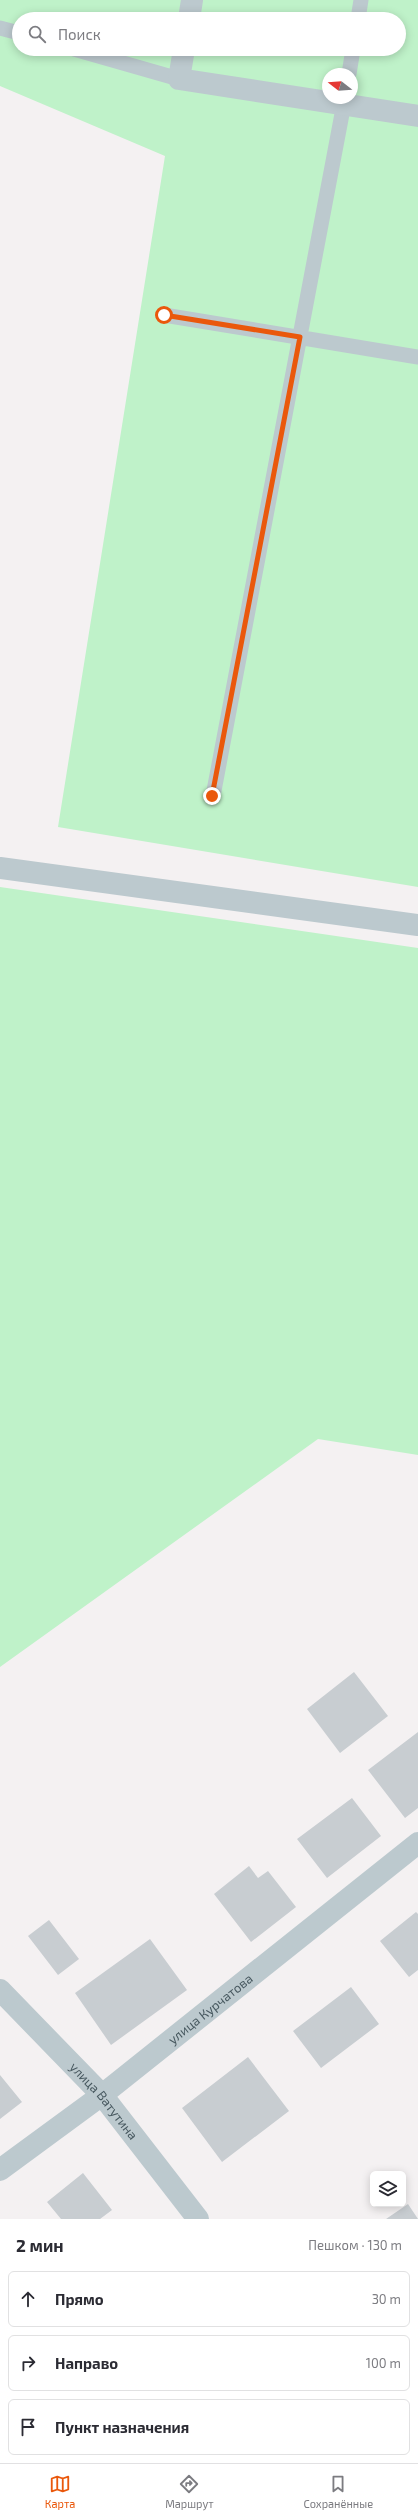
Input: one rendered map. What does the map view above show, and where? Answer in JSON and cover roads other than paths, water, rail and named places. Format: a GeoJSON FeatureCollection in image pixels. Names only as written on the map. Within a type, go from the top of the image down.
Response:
{"type":"FeatureCollection","features":[{"type":"Feature","properties":{"kind":"street"},"geometry":{"type":"LineString","coordinates":[[190,12],[192,0]]}},
{"type":"Feature","properties":{"kind":"street"},"geometry":{"type":"LineString","coordinates":[[183,56],[179,79],[322,98]]}},
{"type":"Feature","properties":{"kind":"street"},"geometry":{"type":"LineString","coordinates":[[358,104],[418,116]]}},
{"type":"Feature","properties":{"kind":"street"},"geometry":{"type":"LineString","coordinates":[[0,868],[418,925]]}},
{"type":"Feature","properties":{"kind":"street","name":"улица Курчатова"},"geometry":{"type":"LineString","coordinates":[[0,2170],[102,2095],[418,1843]]}},
{"type":"Feature","properties":{"kind":"street","name":"улица Ватутина"},"geometry":{"type":"LineString","coordinates":[[0,1990],[102,2095],[198,2219]]}},
{"type":"Feature","properties":{"kind":"lane"},"geometry":{"type":"LineString","coordinates":[[359,12],[361,0]]}},
{"type":"Feature","properties":{"kind":"lane"},"geometry":{"type":"LineString","coordinates":[[0,28],[12,31]]}},
{"type":"Feature","properties":{"kind":"lane"},"geometry":{"type":"LineString","coordinates":[[98,56],[179,79]]}},
{"type":"Feature","properties":{"kind":"lane"},"geometry":{"type":"LineString","coordinates":[[350,68],[352,56]]}},
{"type":"Feature","properties":{"kind":"lane"},"geometry":{"type":"LineString","coordinates":[[212,796],[343,104]]}},
{"type":"Feature","properties":{"kind":"lane"},"geometry":{"type":"LineString","coordinates":[[164,315],[418,356]]}}]}
